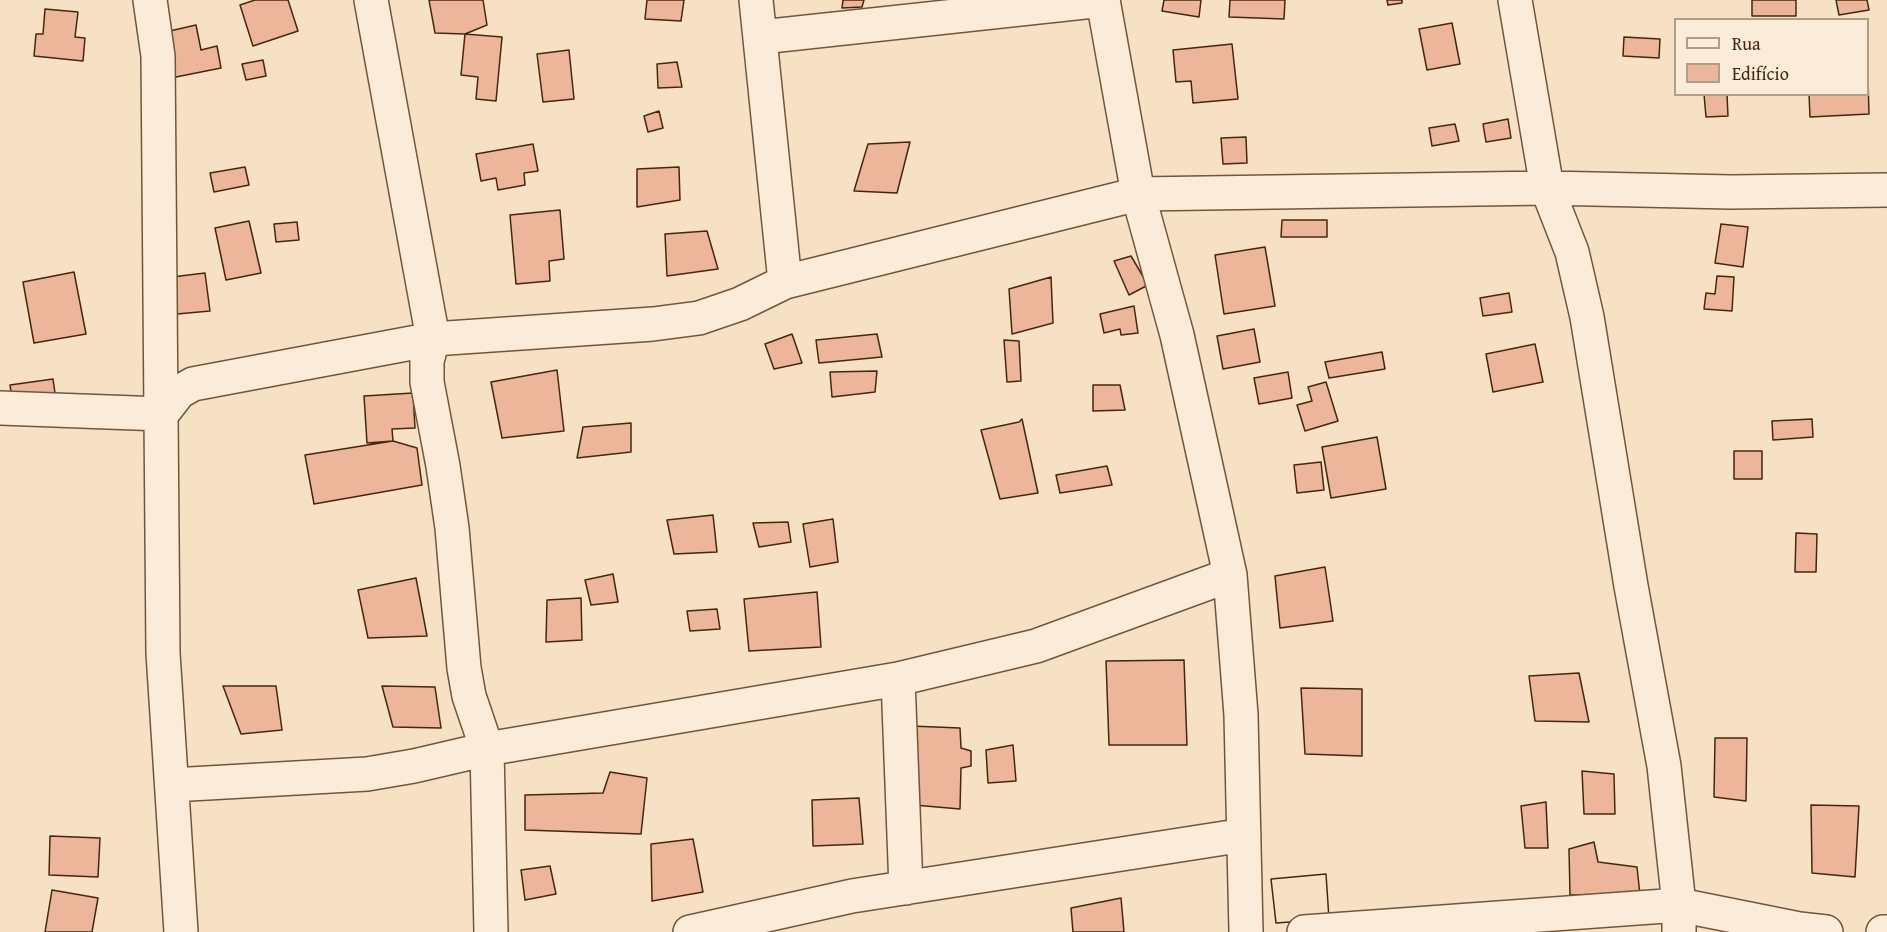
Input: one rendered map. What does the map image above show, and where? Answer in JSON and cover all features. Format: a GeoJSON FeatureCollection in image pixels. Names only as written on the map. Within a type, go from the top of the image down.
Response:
{"type":"FeatureCollection","features":[{"type":"Feature","properties":{"kind":"street"},"geometry":{"type":"LineString","coordinates":[[150,0],[158,56],[162,414],[161,601],[181,932]]}},
{"type":"Feature","properties":{"kind":"street"},"geometry":{"type":"LineString","coordinates":[[371,0],[433,339],[427,361],[428,382],[452,528],[464,668],[469,696],[487,749],[491,932]]}},
{"type":"Feature","properties":{"kind":"street"},"geometry":{"type":"LineString","coordinates":[[756,0],[785,282]]}},
{"type":"Feature","properties":{"kind":"street"},"geometry":{"type":"LineString","coordinates":[[761,37],[1103,0],[1138,194],[1177,334],[1230,575],[1241,715],[1246,932]]}},
{"type":"Feature","properties":{"kind":"street"},"geometry":{"type":"LineString","coordinates":[[1515,0],[1546,188],[1572,252],[1587,317],[1631,586],[1664,765],[1679,918]]}},
{"type":"Feature","properties":{"kind":"street"},"geometry":{"type":"LineString","coordinates":[[162,414],[179,392],[193,384],[433,339],[653,324],[699,318],[740,304],[785,282],[1138,194],[1546,188],[1731,192],[1887,190]]}},
{"type":"Feature","properties":{"kind":"street"},"geometry":{"type":"LineString","coordinates":[[0,408],[162,414]]}},
{"type":"Feature","properties":{"kind":"street"},"geometry":{"type":"LineString","coordinates":[[172,785],[367,774],[487,749],[898,679],[1036,646],[1230,575]]}},
{"type":"Feature","properties":{"kind":"street"},"geometry":{"type":"LineString","coordinates":[[898,679],[906,888]]}},
{"type":"Feature","properties":{"kind":"street"},"geometry":{"type":"LineString","coordinates":[[690,932],[761,925],[852,896],[1244,835]]}},
{"type":"Feature","properties":{"kind":"street"},"geometry":{"type":"LineString","coordinates":[[1304,932],[1679,918],[1826,932]]}},
{"type":"Feature","properties":{"kind":"building"},"geometry":{"type":"Polygon","coordinates":[[[255,0],[288,0],[298,31],[253,46],[240,5],[255,0]]]}},
{"type":"Feature","properties":{"kind":"building"},"geometry":{"type":"Polygon","coordinates":[[[429,0],[483,0],[487,25],[465,34],[435,33],[429,0]]]}},
{"type":"Feature","properties":{"kind":"building"},"geometry":{"type":"Polygon","coordinates":[[[647,0],[684,0],[681,21],[645,19],[647,0]]]}},
{"type":"Feature","properties":{"kind":"building"},"geometry":{"type":"Polygon","coordinates":[[[843,0],[864,0],[862,7],[842,8],[843,0]]]}},
{"type":"Feature","properties":{"kind":"building"},"geometry":{"type":"Polygon","coordinates":[[[1164,0],[1201,0],[1199,17],[1162,11],[1164,0]]]}},
{"type":"Feature","properties":{"kind":"building"},"geometry":{"type":"Polygon","coordinates":[[[1230,0],[1285,0],[1284,19],[1229,17],[1230,0]]]}},
{"type":"Feature","properties":{"kind":"building"},"geometry":{"type":"Polygon","coordinates":[[[1387,0],[1402,0],[1402,3],[1388,5],[1387,0]]]}},
{"type":"Feature","properties":{"kind":"building"},"geometry":{"type":"Polygon","coordinates":[[[1752,0],[1796,0],[1796,16],[1752,16],[1752,0]]]}},
{"type":"Feature","properties":{"kind":"building"},"geometry":{"type":"Polygon","coordinates":[[[1836,0],[1867,0],[1869,10],[1839,15],[1836,0]]]}},
{"type":"Feature","properties":{"kind":"building"},"geometry":{"type":"Polygon","coordinates":[[[45,9],[78,12],[75,37],[85,38],[83,61],[34,56],[36,34],[43,34],[45,9]]]}},
{"type":"Feature","properties":{"kind":"building"},"geometry":{"type":"Polygon","coordinates":[[[1452,23],[1460,64],[1427,70],[1419,29],[1452,23]]]}},
{"type":"Feature","properties":{"kind":"building"},"geometry":{"type":"Polygon","coordinates":[[[196,25],[201,50],[217,46],[221,68],[171,78],[161,33],[196,25]]]}},
{"type":"Feature","properties":{"kind":"building"},"geometry":{"type":"Polygon","coordinates":[[[465,34],[502,37],[496,101],[476,99],[478,77],[461,75],[465,34]]]}},
{"type":"Feature","properties":{"kind":"building"},"geometry":{"type":"Polygon","coordinates":[[[1624,37],[1660,39],[1659,58],[1623,56],[1624,37]]]}},
{"type":"Feature","properties":{"kind":"building"},"geometry":{"type":"Polygon","coordinates":[[[1232,44],[1238,99],[1193,103],[1191,81],[1176,82],[1173,50],[1232,44]]]}},
{"type":"Feature","properties":{"kind":"building"},"geometry":{"type":"Polygon","coordinates":[[[569,50],[574,99],[543,102],[537,54],[569,50]]]}},
{"type":"Feature","properties":{"kind":"building"},"geometry":{"type":"Polygon","coordinates":[[[263,60],[266,76],[246,80],[242,64],[263,60]]]}},
{"type":"Feature","properties":{"kind":"building"},"geometry":{"type":"Polygon","coordinates":[[[677,62],[682,87],[658,88],[657,64],[677,62]]]}},
{"type":"Feature","properties":{"kind":"building"},"geometry":{"type":"Polygon","coordinates":[[[1704,96],[1727,96],[1728,116],[1706,117],[1704,96]]]}},
{"type":"Feature","properties":{"kind":"building"},"geometry":{"type":"Polygon","coordinates":[[[1809,96],[1868,96],[1869,114],[1810,117],[1809,96]]]}},
{"type":"Feature","properties":{"kind":"building"},"geometry":{"type":"Polygon","coordinates":[[[659,111],[663,128],[648,132],[644,116],[659,111]]]}},
{"type":"Feature","properties":{"kind":"building"},"geometry":{"type":"Polygon","coordinates":[[[1508,119],[1511,138],[1486,142],[1483,124],[1508,119]]]}},
{"type":"Feature","properties":{"kind":"building"},"geometry":{"type":"Polygon","coordinates":[[[1455,124],[1459,141],[1432,146],[1429,128],[1455,124]]]}},
{"type":"Feature","properties":{"kind":"building"},"geometry":{"type":"Polygon","coordinates":[[[1246,137],[1247,163],[1223,164],[1221,138],[1246,137]]]}},
{"type":"Feature","properties":{"kind":"building"},"geometry":{"type":"Polygon","coordinates":[[[910,142],[897,193],[854,191],[868,144],[910,142]]]}},
{"type":"Feature","properties":{"kind":"building"},"geometry":{"type":"Polygon","coordinates":[[[533,144],[538,171],[524,173],[525,185],[498,190],[496,178],[481,181],[476,154],[533,144]]]}},
{"type":"Feature","properties":{"kind":"building"},"geometry":{"type":"Polygon","coordinates":[[[245,167],[249,185],[214,192],[210,173],[245,167]]]}},
{"type":"Feature","properties":{"kind":"building"},"geometry":{"type":"Polygon","coordinates":[[[679,167],[680,200],[637,207],[637,169],[679,167]]]}},
{"type":"Feature","properties":{"kind":"building"},"geometry":{"type":"Polygon","coordinates":[[[560,210],[564,259],[549,261],[550,281],[516,284],[510,215],[560,210]]]}},
{"type":"Feature","properties":{"kind":"building"},"geometry":{"type":"Polygon","coordinates":[[[1282,220],[1327,220],[1327,237],[1281,237],[1282,220]]]}},
{"type":"Feature","properties":{"kind":"building"},"geometry":{"type":"Polygon","coordinates":[[[249,221],[261,273],[226,280],[215,228],[249,221]]]}},
{"type":"Feature","properties":{"kind":"building"},"geometry":{"type":"Polygon","coordinates":[[[297,222],[299,240],[276,242],[274,224],[297,222]]]}},
{"type":"Feature","properties":{"kind":"building"},"geometry":{"type":"Polygon","coordinates":[[[1721,224],[1748,227],[1743,267],[1715,263],[1721,224]]]}},
{"type":"Feature","properties":{"kind":"building"},"geometry":{"type":"Polygon","coordinates":[[[707,231],[718,269],[667,276],[665,234],[707,231]]]}},
{"type":"Feature","properties":{"kind":"building"},"geometry":{"type":"Polygon","coordinates":[[[1265,247],[1275,306],[1224,314],[1215,255],[1265,247]]]}},
{"type":"Feature","properties":{"kind":"building"},"geometry":{"type":"Polygon","coordinates":[[[1131,256],[1148,285],[1129,295],[1114,261],[1131,256]]]}},
{"type":"Feature","properties":{"kind":"building"},"geometry":{"type":"Polygon","coordinates":[[[74,272],[86,334],[34,343],[23,282],[74,272]]]}},
{"type":"Feature","properties":{"kind":"building"},"geometry":{"type":"Polygon","coordinates":[[[205,273],[210,311],[177,314],[172,277],[205,273]]]}},
{"type":"Feature","properties":{"kind":"building"},"geometry":{"type":"Polygon","coordinates":[[[1717,276],[1734,277],[1732,311],[1704,309],[1706,293],[1715,294],[1717,276]]]}},
{"type":"Feature","properties":{"kind":"building"},"geometry":{"type":"Polygon","coordinates":[[[1051,277],[1053,323],[1012,334],[1009,289],[1051,277]]]}},
{"type":"Feature","properties":{"kind":"building"},"geometry":{"type":"Polygon","coordinates":[[[1509,293],[1512,312],[1483,316],[1480,298],[1509,293]]]}},
{"type":"Feature","properties":{"kind":"building"},"geometry":{"type":"Polygon","coordinates":[[[1134,306],[1138,333],[1121,335],[1120,329],[1104,333],[1100,314],[1134,306]]]}},
{"type":"Feature","properties":{"kind":"building"},"geometry":{"type":"Polygon","coordinates":[[[1254,329],[1260,362],[1223,369],[1217,336],[1254,329]]]}},
{"type":"Feature","properties":{"kind":"building"},"geometry":{"type":"Polygon","coordinates":[[[792,334],[802,363],[774,369],[765,344],[792,334]]]}},
{"type":"Feature","properties":{"kind":"building"},"geometry":{"type":"Polygon","coordinates":[[[877,334],[882,357],[819,363],[816,340],[877,334]]]}},
{"type":"Feature","properties":{"kind":"building"},"geometry":{"type":"Polygon","coordinates":[[[1004,340],[1019,341],[1021,381],[1007,382],[1004,340]]]}},
{"type":"Feature","properties":{"kind":"building"},"geometry":{"type":"Polygon","coordinates":[[[1535,344],[1543,382],[1493,392],[1486,354],[1535,344]]]}},
{"type":"Feature","properties":{"kind":"building"},"geometry":{"type":"Polygon","coordinates":[[[1382,352],[1385,369],[1329,378],[1325,362],[1382,352]]]}},
{"type":"Feature","properties":{"kind":"building"},"geometry":{"type":"Polygon","coordinates":[[[557,370],[564,431],[502,438],[491,382],[557,370]]]}},
{"type":"Feature","properties":{"kind":"building"},"geometry":{"type":"Polygon","coordinates":[[[877,371],[875,392],[832,397],[830,372],[877,371]]]}},
{"type":"Feature","properties":{"kind":"building"},"geometry":{"type":"Polygon","coordinates":[[[1288,372],[1292,398],[1259,404],[1254,378],[1288,372]]]}},
{"type":"Feature","properties":{"kind":"building"},"geometry":{"type":"Polygon","coordinates":[[[53,379],[56,400],[13,406],[10,385],[53,379]]]}},
{"type":"Feature","properties":{"kind":"building"},"geometry":{"type":"Polygon","coordinates":[[[1326,382],[1338,421],[1305,431],[1297,405],[1312,401],[1308,387],[1326,382]]]}},
{"type":"Feature","properties":{"kind":"building"},"geometry":{"type":"Polygon","coordinates":[[[1093,385],[1120,385],[1125,410],[1093,411],[1093,385]]]}},
{"type":"Feature","properties":{"kind":"building"},"geometry":{"type":"Polygon","coordinates":[[[413,393],[415,428],[392,429],[393,441],[367,443],[364,396],[413,393]]]}},
{"type":"Feature","properties":{"kind":"building"},"geometry":{"type":"Polygon","coordinates":[[[1022,419],[1038,493],[1000,499],[981,430],[1019,422],[1022,419]]]}},
{"type":"Feature","properties":{"kind":"building"},"geometry":{"type":"Polygon","coordinates":[[[1812,419],[1813,437],[1773,440],[1772,421],[1812,419]]]}},
{"type":"Feature","properties":{"kind":"building"},"geometry":{"type":"Polygon","coordinates":[[[631,423],[631,452],[577,458],[583,427],[631,423]]]}},
{"type":"Feature","properties":{"kind":"building"},"geometry":{"type":"Polygon","coordinates":[[[1377,437],[1386,489],[1331,498],[1322,447],[1377,437]]]}},
{"type":"Feature","properties":{"kind":"building"},"geometry":{"type":"Polygon","coordinates":[[[393,441],[417,448],[422,485],[314,504],[305,455],[393,441]]]}},
{"type":"Feature","properties":{"kind":"building"},"geometry":{"type":"Polygon","coordinates":[[[1734,451],[1762,451],[1762,479],[1734,479],[1734,451]]]}},
{"type":"Feature","properties":{"kind":"building"},"geometry":{"type":"Polygon","coordinates":[[[1321,462],[1324,490],[1297,493],[1294,465],[1321,462]]]}},
{"type":"Feature","properties":{"kind":"building"},"geometry":{"type":"Polygon","coordinates":[[[1107,466],[1112,485],[1060,493],[1056,475],[1107,466]]]}},
{"type":"Feature","properties":{"kind":"building"},"geometry":{"type":"Polygon","coordinates":[[[713,515],[717,552],[674,554],[667,520],[713,515]]]}},
{"type":"Feature","properties":{"kind":"building"},"geometry":{"type":"Polygon","coordinates":[[[833,519],[838,562],[810,567],[803,524],[833,519]]]}},
{"type":"Feature","properties":{"kind":"building"},"geometry":{"type":"Polygon","coordinates":[[[788,522],[791,542],[759,547],[753,523],[788,522]]]}},
{"type":"Feature","properties":{"kind":"building"},"geometry":{"type":"Polygon","coordinates":[[[1796,533],[1817,534],[1816,572],[1795,572],[1796,533]]]}},
{"type":"Feature","properties":{"kind":"building"},"geometry":{"type":"Polygon","coordinates":[[[1325,567],[1333,621],[1280,628],[1275,576],[1325,567]]]}},
{"type":"Feature","properties":{"kind":"building"},"geometry":{"type":"Polygon","coordinates":[[[613,574],[618,602],[591,605],[585,580],[613,574]]]}},
{"type":"Feature","properties":{"kind":"building"},"geometry":{"type":"Polygon","coordinates":[[[416,578],[427,636],[368,638],[358,590],[416,578]]]}},
{"type":"Feature","properties":{"kind":"building"},"geometry":{"type":"Polygon","coordinates":[[[817,592],[821,647],[749,651],[744,599],[817,592]]]}},
{"type":"Feature","properties":{"kind":"building"},"geometry":{"type":"Polygon","coordinates":[[[581,598],[582,640],[546,642],[547,600],[581,598]]]}},
{"type":"Feature","properties":{"kind":"building"},"geometry":{"type":"Polygon","coordinates":[[[717,609],[720,629],[690,631],[687,611],[717,609]]]}},
{"type":"Feature","properties":{"kind":"building"},"geometry":{"type":"Polygon","coordinates":[[[1184,660],[1187,745],[1109,745],[1106,661],[1184,660]]]}},
{"type":"Feature","properties":{"kind":"building"},"geometry":{"type":"Polygon","coordinates":[[[1579,673],[1589,722],[1535,721],[1529,676],[1579,673]]]}},
{"type":"Feature","properties":{"kind":"building"},"geometry":{"type":"Polygon","coordinates":[[[223,686],[276,686],[282,730],[241,734],[223,686]]]}},
{"type":"Feature","properties":{"kind":"building"},"geometry":{"type":"Polygon","coordinates":[[[382,686],[435,687],[441,728],[393,727],[382,686]]]}},
{"type":"Feature","properties":{"kind":"building"},"geometry":{"type":"Polygon","coordinates":[[[1301,688],[1362,689],[1362,756],[1305,754],[1301,688]]]}},
{"type":"Feature","properties":{"kind":"building"},"geometry":{"type":"Polygon","coordinates":[[[911,726],[960,728],[961,748],[971,751],[971,766],[961,768],[960,809],[914,805],[911,726]]]}},
{"type":"Feature","properties":{"kind":"building"},"geometry":{"type":"Polygon","coordinates":[[[1715,738],[1747,738],[1746,801],[1714,797],[1715,738]]]}},
{"type":"Feature","properties":{"kind":"building"},"geometry":{"type":"Polygon","coordinates":[[[1013,745],[1016,781],[988,783],[986,750],[1013,745]]]}},
{"type":"Feature","properties":{"kind":"building"},"geometry":{"type":"Polygon","coordinates":[[[1582,771],[1614,774],[1615,814],[1584,814],[1582,771]]]}},
{"type":"Feature","properties":{"kind":"building"},"geometry":{"type":"Polygon","coordinates":[[[610,772],[647,778],[641,834],[525,830],[525,795],[603,793],[610,772]]]}},
{"type":"Feature","properties":{"kind":"building"},"geometry":{"type":"Polygon","coordinates":[[[859,798],[863,844],[813,846],[812,800],[859,798]]]}},
{"type":"Feature","properties":{"kind":"building"},"geometry":{"type":"Polygon","coordinates":[[[1546,802],[1548,848],[1525,848],[1521,806],[1546,802]]]}},
{"type":"Feature","properties":{"kind":"building"},"geometry":{"type":"Polygon","coordinates":[[[1811,805],[1859,806],[1855,877],[1812,873],[1811,805]]]}},
{"type":"Feature","properties":{"kind":"building"},"geometry":{"type":"Polygon","coordinates":[[[50,836],[100,838],[98,877],[49,875],[50,836]]]}},
{"type":"Feature","properties":{"kind":"building"},"geometry":{"type":"Polygon","coordinates":[[[693,839],[703,892],[652,901],[651,844],[693,839]]]}},
{"type":"Feature","properties":{"kind":"building"},"geometry":{"type":"Polygon","coordinates":[[[1594,842],[1598,862],[1637,867],[1640,895],[1570,895],[1569,849],[1594,842]]]}},
{"type":"Feature","properties":{"kind":"building"},"geometry":{"type":"Polygon","coordinates":[[[550,866],[556,894],[525,900],[521,870],[550,866]]]}},
{"type":"Feature","properties":{"kind":"building"},"geometry":{"type":"Polygon","coordinates":[[[1326,874],[1329,919],[1276,923],[1271,879],[1326,874]]]}},
{"type":"Feature","properties":{"kind":"building"},"geometry":{"type":"Polygon","coordinates":[[[1326,874],[1329,919],[1276,923],[1271,879],[1326,874]]]}},
{"type":"Feature","properties":{"kind":"building"},"geometry":{"type":"Polygon","coordinates":[[[52,890],[98,898],[92,932],[45,932],[52,890]]]}},
{"type":"Feature","properties":{"kind":"building"},"geometry":{"type":"Polygon","coordinates":[[[1121,898],[1124,932],[1073,932],[1071,908],[1121,898]]]}}]}
